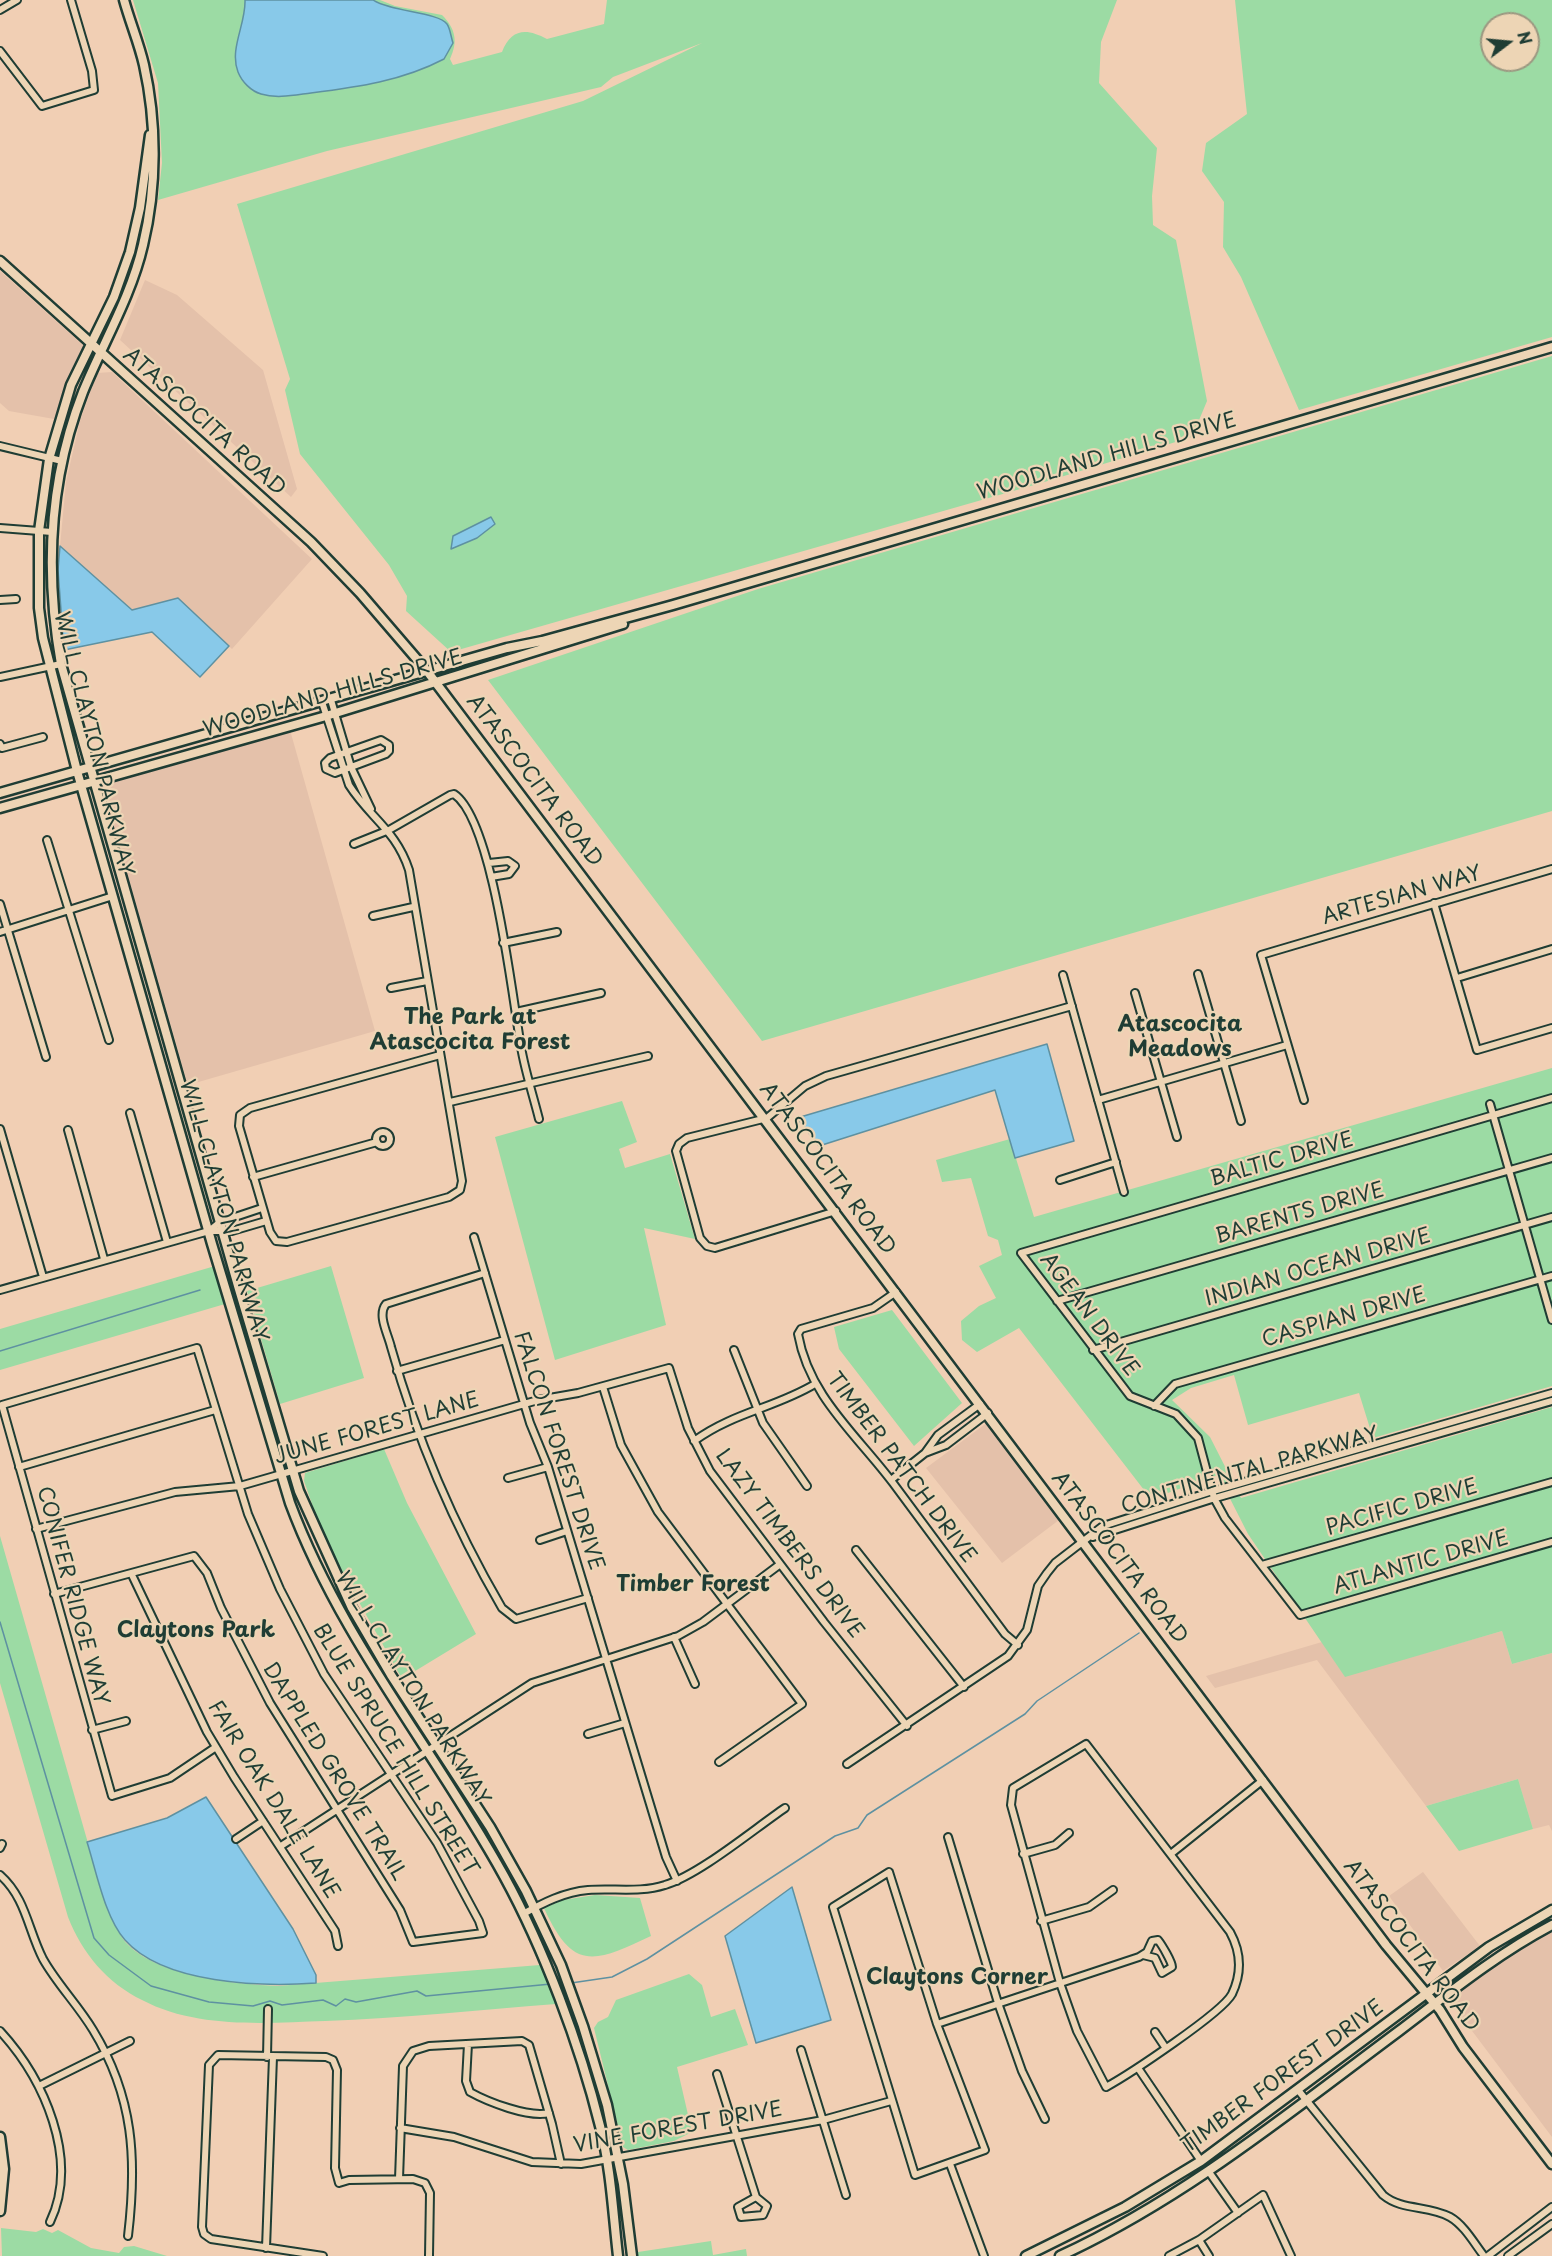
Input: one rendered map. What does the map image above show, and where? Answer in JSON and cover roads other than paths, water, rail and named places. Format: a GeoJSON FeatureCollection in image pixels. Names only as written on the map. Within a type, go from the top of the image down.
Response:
{"type":"FeatureCollection","features":[{"type":"Feature","properties":{"kind":"main road","name":"WILL CLAYTON PARKWAY"},"geometry":{"type":"LineString","coordinates":[[124,0],[143,63],[154,148],[151,186],[143,244],[128,291],[77,410],[62,461],[52,532],[51,580],[61,664],[190,1120],[299,1491],[329,1562],[382,1661],[484,1818],[534,1908],[564,1974],[587,2038],[607,2106],[618,2159],[632,2256]]}},
{"type":"Feature","properties":{"kind":"main road","name":"WILL CLAYTON PARKWAY"},"geometry":{"type":"LineString","coordinates":[[152,129],[133,242],[114,297],[71,385],[49,459],[39,531],[39,608],[50,667],[146,1013],[294,1513],[317,1569],[348,1629],[474,1825],[523,1914],[575,2042],[600,2127],[607,2160],[618,2256]]}},
{"type":"Feature","properties":{"kind":"main road"},"geometry":{"type":"LineString","coordinates":[[133,242],[143,244]]}},
{"type":"Feature","properties":{"kind":"main road","name":"ATASCOCITA ROAD"},"geometry":{"type":"LineString","coordinates":[[0,261],[311,542],[360,593],[428,671],[837,1211],[1400,1962],[1427,1992],[1463,2047],[1552,2164]]}},
{"type":"Feature","properties":{"kind":"main road","name":"WOODLAND HILLS DRIVE"},"geometry":{"type":"LineString","coordinates":[[0,793],[428,671],[674,604],[1552,347]]}},
{"type":"Feature","properties":{"kind":"main road","name":"WOODLAND HILLS DRIVE"},"geometry":{"type":"LineString","coordinates":[[0,808],[436,684],[620,625],[674,604]]}},
{"type":"Feature","properties":{"kind":"main road"},"geometry":{"type":"LineString","coordinates":[[215,732],[216,746]]}},
{"type":"Feature","properties":{"kind":"main road"},"geometry":{"type":"LineString","coordinates":[[146,1013],[159,1009]]}},
{"type":"Feature","properties":{"kind":"main road"},"geometry":{"type":"LineString","coordinates":[[179,1124],[190,1120]]}},
{"type":"Feature","properties":{"kind":"main road"},"geometry":{"type":"LineString","coordinates":[[251,1373],[263,1369]]}},
{"type":"Feature","properties":{"kind":"main road"},"geometry":{"type":"LineString","coordinates":[[317,1569],[329,1562]]}},
{"type":"Feature","properties":{"kind":"main road"},"geometry":{"type":"LineString","coordinates":[[373,1668],[382,1661]]}},
{"type":"Feature","properties":{"kind":"main road"},"geometry":{"type":"LineString","coordinates":[[474,1825],[484,1818]]}},
{"type":"Feature","properties":{"kind":"main road","name":"TIMBER FOREST DRIVE"},"geometry":{"type":"LineString","coordinates":[[1026,2256],[1125,2207],[1201,2161],[1489,1947],[1552,1911]]}},
{"type":"Feature","properties":{"kind":"main road","name":"TIMBER FOREST DRIVE"},"geometry":{"type":"LineString","coordinates":[[1059,2256],[1132,2220],[1209,2172],[1435,2003],[1507,1952],[1552,1925]]}},
{"type":"Feature","properties":{"kind":"main road"},"geometry":{"type":"LineString","coordinates":[[575,2042],[587,2038]]}},
{"type":"Feature","properties":{"kind":"main road"},"geometry":{"type":"LineString","coordinates":[[0,2137],[4,2169],[0,2211]]}},
{"type":"Feature","properties":{"kind":"main road"},"geometry":{"type":"LineString","coordinates":[[1201,2161],[1209,2172]]}},
{"type":"Feature","properties":{"kind":"street"},"geometry":{"type":"LineString","coordinates":[[0,10],[17,0]]}},
{"type":"Feature","properties":{"kind":"street"},"geometry":{"type":"LineString","coordinates":[[0,51],[42,106],[94,90],[92,70],[71,0]]}},
{"type":"Feature","properties":{"kind":"street"},"geometry":{"type":"LineString","coordinates":[[0,447],[62,461]]}},
{"type":"Feature","properties":{"kind":"street"},"geometry":{"type":"LineString","coordinates":[[0,528],[52,532]]}},
{"type":"Feature","properties":{"kind":"street"},"geometry":{"type":"LineString","coordinates":[[0,600],[16,599]]}},
{"type":"Feature","properties":{"kind":"street"},"geometry":{"type":"LineString","coordinates":[[0,677],[61,664]]}},
{"type":"Feature","properties":{"kind":"street"},"geometry":{"type":"LineString","coordinates":[[327,701],[343,770],[356,796],[389,830],[404,856],[450,1102],[462,1181],[460,1190],[449,1197],[282,1242],[273,1239],[238,1122],[240,1115],[250,1108],[440,1055]]}},
{"type":"Feature","properties":{"kind":"street"},"geometry":{"type":"LineString","coordinates":[[331,715],[351,767],[376,817]]}},
{"type":"Feature","properties":{"kind":"street"},"geometry":{"type":"LineString","coordinates":[[1,746],[44,737]]}},
{"type":"Feature","properties":{"kind":"street"},"geometry":{"type":"LineString","coordinates":[[381,740],[389,745],[389,751],[386,754],[335,773],[326,769],[325,763],[346,752],[381,740]]}},
{"type":"Feature","properties":{"kind":"street"},"geometry":{"type":"LineString","coordinates":[[354,844],[389,830],[450,795],[454,794],[466,805],[482,837],[489,862],[530,1085],[539,1119]]}},
{"type":"Feature","properties":{"kind":"street"},"geometry":{"type":"LineString","coordinates":[[47,840],[109,1040]]}},
{"type":"Feature","properties":{"kind":"street"},"geometry":{"type":"LineString","coordinates":[[489,862],[508,861],[514,866],[513,872],[509,874],[491,877]]}},
{"type":"Feature","properties":{"kind":"street","name":"ARTESIAN WAY"},"geometry":{"type":"LineString","coordinates":[[1287,1045],[1261,955],[1552,869]]}},
{"type":"Feature","properties":{"kind":"street"},"geometry":{"type":"LineString","coordinates":[[0,932],[113,896]]}},
{"type":"Feature","properties":{"kind":"street"},"geometry":{"type":"LineString","coordinates":[[1434,903],[1477,1050],[1552,1028]]}},
{"type":"Feature","properties":{"kind":"street"},"geometry":{"type":"LineString","coordinates":[[0,904],[46,1057]]}},
{"type":"Feature","properties":{"kind":"street"},"geometry":{"type":"LineString","coordinates":[[373,916],[413,907]]}},
{"type":"Feature","properties":{"kind":"street"},"geometry":{"type":"LineString","coordinates":[[503,943],[556,932]]}},
{"type":"Feature","properties":{"kind":"street"},"geometry":{"type":"LineString","coordinates":[[1457,978],[1552,949]]}},
{"type":"Feature","properties":{"kind":"street"},"geometry":{"type":"LineString","coordinates":[[1198,974],[1241,1121]]}},
{"type":"Feature","properties":{"kind":"street"},"geometry":{"type":"LineString","coordinates":[[1063,975],[1124,1192]]}},
{"type":"Feature","properties":{"kind":"street"},"geometry":{"type":"LineString","coordinates":[[391,988],[427,981]]}},
{"type":"Feature","properties":{"kind":"street"},"geometry":{"type":"LineString","coordinates":[[516,1012],[601,993]]}},
{"type":"Feature","properties":{"kind":"street"},"geometry":{"type":"LineString","coordinates":[[1135,993],[1177,1137]]}},
{"type":"Feature","properties":{"kind":"street"},"geometry":{"type":"LineString","coordinates":[[837,1211],[715,1248],[707,1246],[700,1239],[676,1151],[679,1144],[687,1138],[766,1118],[805,1086],[826,1076],[1072,1006]]}},
{"type":"Feature","properties":{"kind":"street"},"geometry":{"type":"LineString","coordinates":[[1098,1100],[1287,1045],[1304,1100]]}},
{"type":"Feature","properties":{"kind":"street"},"geometry":{"type":"LineString","coordinates":[[450,1102],[648,1056]]}},
{"type":"Feature","properties":{"kind":"street","name":"BALTIC DRIVE"},"geometry":{"type":"LineString","coordinates":[[1021,1253],[1552,1098]]}},
{"type":"Feature","properties":{"kind":"street"},"geometry":{"type":"LineString","coordinates":[[1490,1104],[1552,1320]]}},
{"type":"Feature","properties":{"kind":"street"},"geometry":{"type":"LineString","coordinates":[[130,1113],[167,1242]]}},
{"type":"Feature","properties":{"kind":"street"},"geometry":{"type":"LineString","coordinates":[[0,1129],[44,1277]]}},
{"type":"Feature","properties":{"kind":"street"},"geometry":{"type":"LineString","coordinates":[[68,1130],[104,1260]]}},
{"type":"Feature","properties":{"kind":"street"},"geometry":{"type":"LineString","coordinates":[[254,1177],[376,1142]]}},
{"type":"Feature","properties":{"kind":"street","name":"BARENTS DRIVE"},"geometry":{"type":"LineString","coordinates":[[1057,1301],[1552,1158]]}},
{"type":"Feature","properties":{"kind":"street"},"geometry":{"type":"LineString","coordinates":[[1060,1179],[1116,1162]]}},
{"type":"Feature","properties":{"kind":"street"},"geometry":{"type":"LineString","coordinates":[[209,1231],[220,1222],[262,1208]]}},
{"type":"Feature","properties":{"kind":"street","name":"INDIAN OCEAN DRIVE"},"geometry":{"type":"LineString","coordinates":[[1093,1350],[1552,1217]]}},
{"type":"Feature","properties":{"kind":"street"},"geometry":{"type":"LineString","coordinates":[[0,1290],[209,1231],[223,1232],[266,1221]]}},
{"type":"Feature","properties":{"kind":"street","name":"FALCON FOREST DRIVE"},"geometry":{"type":"LineString","coordinates":[[474,1237],[524,1404],[548,1467],[666,1857],[677,1881]]}},
{"type":"Feature","properties":{"kind":"street","name":"AGEAN DRIVE"},"geometry":{"type":"LineString","coordinates":[[1021,1253],[1130,1396],[1176,1414],[1198,1438],[1214,1498],[1225,1518],[1300,1615]]}},
{"type":"Feature","properties":{"kind":"street"},"geometry":{"type":"LineString","coordinates":[[485,1273],[392,1300],[382,1309],[382,1317],[397,1371],[418,1435],[465,1542],[502,1608],[515,1619],[588,1598]]}},
{"type":"Feature","properties":{"kind":"street","name":"CASPIAN DRIVE"},"geometry":{"type":"LineString","coordinates":[[1154,1406],[1174,1384],[1552,1276]]}},
{"type":"Feature","properties":{"kind":"street","name":"TIMBER PATCH DRIVE"},"geometry":{"type":"LineString","coordinates":[[896,1292],[873,1308],[801,1329],[798,1334],[808,1370],[815,1384],[891,1480],[1005,1634],[1018,1645]]}},
{"type":"Feature","properties":{"kind":"street"},"geometry":{"type":"LineString","coordinates":[[397,1371],[505,1340]]}},
{"type":"Feature","properties":{"kind":"street","name":"CONIFER RIDGE WAY"},"geometry":{"type":"LineString","coordinates":[[197,1348],[2,1405],[112,1796],[170,1778],[216,1747]]}},
{"type":"Feature","properties":{"kind":"street","name":"BLUE SPRUCE HILL STREET"},"geometry":{"type":"LineString","coordinates":[[197,1348],[261,1549],[303,1635],[359,1730],[437,1843],[479,1921],[483,1933],[414,1942]]}},
{"type":"Feature","properties":{"kind":"street"},"geometry":{"type":"LineString","coordinates":[[734,1350],[757,1408],[774,1442],[807,1485]]}},
{"type":"Feature","properties":{"kind":"street","name":"JUNE FOREST LANE"},"geometry":{"type":"LineString","coordinates":[[36,1529],[175,1492],[240,1486],[524,1404],[603,1387],[669,1368]]}},
{"type":"Feature","properties":{"kind":"street","name":"LAZY TIMBERS DRIVE"},"geometry":{"type":"LineString","coordinates":[[669,1368],[680,1408],[710,1471],[779,1564],[907,1726]]}},
{"type":"Feature","properties":{"kind":"street"},"geometry":{"type":"LineString","coordinates":[[694,1441],[722,1422],[791,1396],[815,1384]]}},
{"type":"Feature","properties":{"kind":"street"},"geometry":{"type":"LineString","coordinates":[[603,1387],[621,1445],[642,1486],[674,1535],[802,1704],[719,1762]]}},
{"type":"Feature","properties":{"kind":"street","name":"CONTINENTAL PARKWAY"},"geometry":{"type":"LineString","coordinates":[[1084,1541],[1103,1526],[1213,1491],[1552,1393]]}},
{"type":"Feature","properties":{"kind":"street","name":"CONTINENTAL PARKWAY"},"geometry":{"type":"LineString","coordinates":[[1084,1541],[1113,1529],[1214,1498],[1552,1401]]}},
{"type":"Feature","properties":{"kind":"street"},"geometry":{"type":"LineString","coordinates":[[891,1480],[925,1453],[938,1436],[981,1404]]}},
{"type":"Feature","properties":{"kind":"street"},"geometry":{"type":"LineString","coordinates":[[19,1467],[215,1410]]}},
{"type":"Feature","properties":{"kind":"street"},"geometry":{"type":"LineString","coordinates":[[925,1453],[945,1445],[988,1413]]}},
{"type":"Feature","properties":{"kind":"street"},"geometry":{"type":"LineString","coordinates":[[508,1478],[548,1467]]}},
{"type":"Feature","properties":{"kind":"street","name":"PACIFIC DRIVE"},"geometry":{"type":"LineString","coordinates":[[1262,1565],[1552,1482]]}},
{"type":"Feature","properties":{"kind":"street"},"geometry":{"type":"LineString","coordinates":[[1103,1526],[1113,1529]]}},
{"type":"Feature","properties":{"kind":"street"},"geometry":{"type":"LineString","coordinates":[[540,1540],[567,1531]]}},
{"type":"Feature","properties":{"kind":"street"},"geometry":{"type":"LineString","coordinates":[[847,1764],[999,1664],[1018,1645],[1027,1630],[1042,1580],[1055,1563],[1084,1541]]}},
{"type":"Feature","properties":{"kind":"street","name":"ATLANTIC DRIVE"},"geometry":{"type":"LineString","coordinates":[[1300,1615],[1552,1542]]}},
{"type":"Feature","properties":{"kind":"street"},"geometry":{"type":"LineString","coordinates":[[856,1550],[964,1687]]}},
{"type":"Feature","properties":{"kind":"street","name":"DAPPLED GROVE TRAIL"},"geometry":{"type":"LineString","coordinates":[[132,1575],[194,1556],[207,1573],[217,1600],[259,1685],[400,1910],[414,1942]]}},
{"type":"Feature","properties":{"kind":"street"},"geometry":{"type":"LineString","coordinates":[[281,1846],[532,1683],[674,1637],[703,1622],[779,1564]]}},
{"type":"Feature","properties":{"kind":"street"},"geometry":{"type":"LineString","coordinates":[[54,1594],[132,1575]]}},
{"type":"Feature","properties":{"kind":"street","name":"FAIR OAK DALE LANE"},"geometry":{"type":"LineString","coordinates":[[132,1575],[216,1747],[336,1931],[338,1946]]}},
{"type":"Feature","properties":{"kind":"street"},"geometry":{"type":"LineString","coordinates":[[674,1637],[695,1684]]}},
{"type":"Feature","properties":{"kind":"street"},"geometry":{"type":"LineString","coordinates":[[92,1730],[126,1721]]}},
{"type":"Feature","properties":{"kind":"street"},"geometry":{"type":"LineString","coordinates":[[588,1734],[625,1723]]}},
{"type":"Feature","properties":{"kind":"street"},"geometry":{"type":"LineString","coordinates":[[1086,1744],[1172,1853],[1238,1946],[1241,1959],[1232,1994],[1220,2008],[1138,2068],[1106,2087],[1077,2031],[1060,1983],[1023,1854],[1011,1805],[1011,1793],[1013,1788],[1086,1744]]}},
{"type":"Feature","properties":{"kind":"street"},"geometry":{"type":"LineString","coordinates":[[1172,1853],[1263,1780]]}},
{"type":"Feature","properties":{"kind":"street"},"geometry":{"type":"LineString","coordinates":[[523,1914],[576,1892],[639,1890],[677,1881],[785,1808]]}},
{"type":"Feature","properties":{"kind":"street"},"geometry":{"type":"LineString","coordinates":[[236,1839],[263,1821]]}},
{"type":"Feature","properties":{"kind":"street"},"geometry":{"type":"LineString","coordinates":[[1023,1854],[1055,1845],[1069,1833]]}},
{"type":"Feature","properties":{"kind":"street"},"geometry":{"type":"LineString","coordinates":[[948,1837],[998,2003],[1022,2071],[1045,2119]]}},
{"type":"Feature","properties":{"kind":"street"},"geometry":{"type":"LineString","coordinates":[[889,1872],[937,2024],[985,2150],[915,2175],[891,2101],[833,1907],[889,1872]]}},
{"type":"Feature","properties":{"kind":"street"},"geometry":{"type":"LineString","coordinates":[[0,1875],[20,1899],[36,1945],[84,2016],[106,2053],[118,2082],[131,2136],[134,2181],[128,2236]]}},
{"type":"Feature","properties":{"kind":"street"},"geometry":{"type":"LineString","coordinates":[[1041,1921],[1089,1907],[1113,1890]]}},
{"type":"Feature","properties":{"kind":"street"},"geometry":{"type":"LineString","coordinates":[[937,2024],[1143,1955],[1155,1958],[1162,1973],[1172,1967],[1171,1959],[1158,1940],[1152,1941],[1143,1955]]}},
{"type":"Feature","properties":{"kind":"street"},"geometry":{"type":"LineString","coordinates":[[266,2248],[270,2057],[268,2009]]}},
{"type":"Feature","properties":{"kind":"street"},"geometry":{"type":"LineString","coordinates":[[0,2031],[16,2048],[39,2086],[51,2116],[59,2151],[58,2199],[50,2222]]}},
{"type":"Feature","properties":{"kind":"street"},"geometry":{"type":"LineString","coordinates":[[1155,2032],[1165,2047]]}},
{"type":"Feature","properties":{"kind":"street"},"geometry":{"type":"LineString","coordinates":[[39,2086],[130,2041]]}},
{"type":"Feature","properties":{"kind":"street"},"geometry":{"type":"LineString","coordinates":[[399,2179],[402,2073],[408,2054],[424,2047],[526,2042],[531,2049],[561,2164]]}},
{"type":"Feature","properties":{"kind":"street"},"geometry":{"type":"LineString","coordinates":[[468,2044],[468,2088],[473,2094],[512,2109],[533,2114],[549,2113]]}},
{"type":"Feature","properties":{"kind":"street"},"geometry":{"type":"LineString","coordinates":[[801,2050],[846,2195]]}},
{"type":"Feature","properties":{"kind":"street"},"geometry":{"type":"LineString","coordinates":[[321,2256],[211,2240],[204,2234],[202,2227],[209,2065],[218,2055],[328,2057],[335,2062],[337,2070],[335,2174],[339,2183],[349,2180],[421,2181],[430,2193],[429,2256]]}},
{"type":"Feature","properties":{"kind":"street"},"geometry":{"type":"LineString","coordinates":[[1138,2068],[1201,2161]]}},
{"type":"Feature","properties":{"kind":"street"},"geometry":{"type":"LineString","coordinates":[[717,2074],[756,2197],[766,2204],[766,2213],[741,2217],[737,2211],[740,2205],[756,2197]]}},
{"type":"Feature","properties":{"kind":"street"},"geometry":{"type":"LineString","coordinates":[[1298,2090],[1305,2101],[1337,2135],[1383,2195],[1401,2205],[1449,2217],[1486,2256],[1552,2207]]}},
{"type":"Feature","properties":{"kind":"street","name":"VINE FOREST DRIVE"},"geometry":{"type":"LineString","coordinates":[[400,2128],[437,2133],[507,2156],[561,2164],[618,2159],[823,2120],[891,2101]]}},
{"type":"Feature","properties":{"kind":"street"},"geometry":{"type":"LineString","coordinates":[[950,2164],[984,2256]]}},
{"type":"Feature","properties":{"kind":"street"},"geometry":{"type":"LineString","coordinates":[[1209,2172],[1238,2213]]}},
{"type":"Feature","properties":{"kind":"street"},"geometry":{"type":"LineString","coordinates":[[1169,2256],[1198,2240],[1263,2195],[1291,2256]]}},
{"type":"Feature","properties":{"kind":"street"},"geometry":{"type":"LineString","coordinates":[[1509,2256],[1552,2223]]}},
{"type":"Feature","properties":{"kind":"street"},"geometry":{"type":"LineString","coordinates":[[1198,2240],[1209,2256]]}},
{"type":"Feature","properties":{"kind":"water"},"geometry":{"type":"Polygon","coordinates":[[[245,0],[373,0],[442,20],[448,26],[453,43],[444,59],[396,78],[328,91],[286,96],[257,93],[247,86],[240,76],[236,63],[235,54],[245,0]]]}},
{"type":"Feature","properties":{"kind":"water"},"geometry":{"type":"Polygon","coordinates":[[[491,517],[495,524],[477,538],[451,549],[453,536],[491,517]]]}},
{"type":"Feature","properties":{"kind":"water"},"geometry":{"type":"Polygon","coordinates":[[[60,546],[132,610],[178,598],[229,646],[200,677],[152,632],[64,650],[58,570],[60,546]]]}},
{"type":"Feature","properties":{"kind":"water"},"geometry":{"type":"Polygon","coordinates":[[[1047,1044],[1074,1141],[1015,1158],[995,1090],[819,1146],[797,1118],[1047,1044]]]}},
{"type":"Feature","properties":{"kind":"water"},"geometry":{"type":"Polygon","coordinates":[[[206,1797],[293,1929],[316,1975],[316,1983],[242,1983],[188,1974],[142,1955],[118,1931],[107,1907],[87,1842],[167,1818],[206,1797]]]}},
{"type":"Feature","properties":{"kind":"water"},"geometry":{"type":"Polygon","coordinates":[[[792,1887],[831,2020],[756,2043],[725,1936],[792,1887]]]}},
{"type":"Feature","properties":{"kind":"waterway"},"geometry":{"type":"LineString","coordinates":[[0,1351],[200,1290]]}},
{"type":"Feature","properties":{"kind":"waterway"},"geometry":{"type":"LineString","coordinates":[[0,1622],[94,1938],[109,1955],[151,1986],[209,2002],[253,2006],[270,2001],[282,2005],[323,2000],[336,2006],[345,1999],[356,2002],[417,1991],[426,1996],[551,1984]]}},
{"type":"Feature","properties":{"kind":"waterway"},"geometry":{"type":"LineString","coordinates":[[571,1983],[612,1977],[647,1959],[835,1836],[858,1828],[867,1815],[1025,1714],[1037,1701],[1139,1633]]}},
{"type":"Feature","properties":{"kind":"district","name":"The Park at Atascocita Forest"},"geometry":{"type":"Point","coordinates":[470,1030]}},
{"type":"Feature","properties":{"kind":"district","name":"Atascocita Meadows"},"geometry":{"type":"Point","coordinates":[1180,1038]}},
{"type":"Feature","properties":{"kind":"district","name":"Timber Forest"},"geometry":{"type":"Point","coordinates":[693,1585]}},
{"type":"Feature","properties":{"kind":"district","name":"Claytons Park"},"geometry":{"type":"Point","coordinates":[196,1631]}},
{"type":"Feature","properties":{"kind":"district","name":"Claytons Corner"},"geometry":{"type":"Point","coordinates":[957,1978]}}]}
